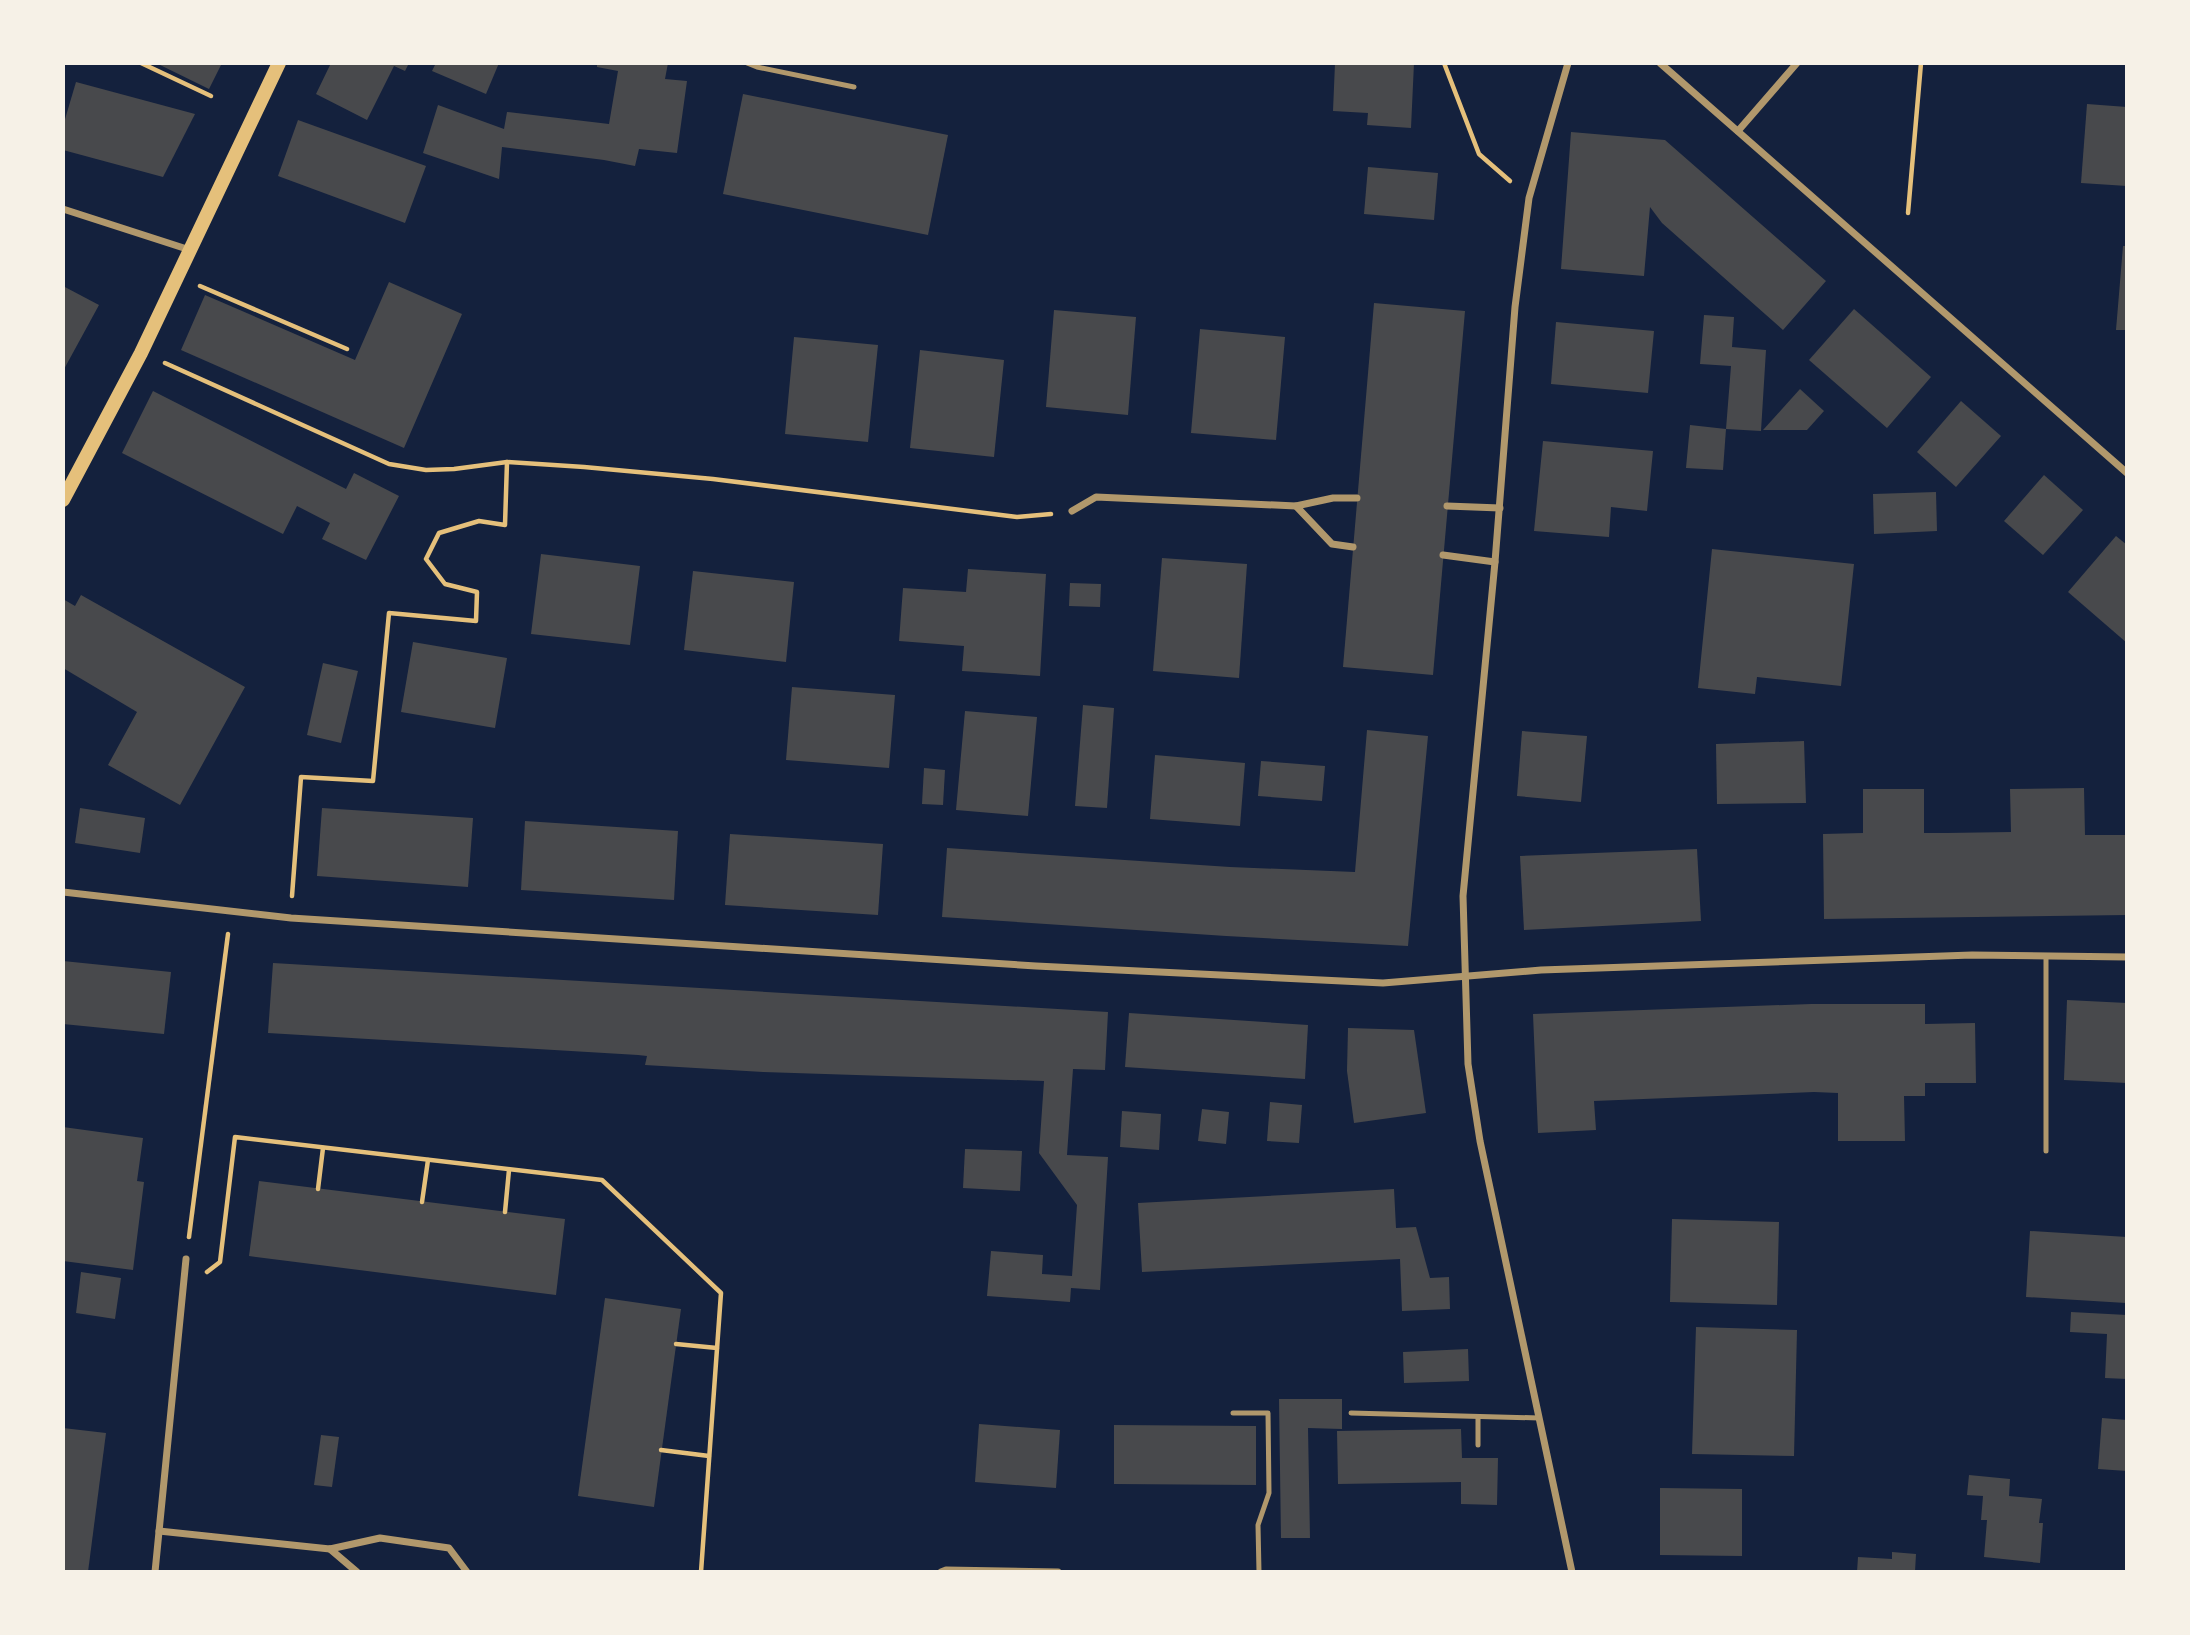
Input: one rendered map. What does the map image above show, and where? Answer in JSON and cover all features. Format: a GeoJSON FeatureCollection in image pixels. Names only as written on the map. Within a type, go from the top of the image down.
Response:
{"type":"FeatureCollection","features":[{"type":"Feature","properties":{"kind":"main road"},"geometry":{"type":"LineString","coordinates":[[63,500],[141,352],[279,63]]}},
{"type":"Feature","properties":{"kind":"street"},"geometry":{"type":"LineString","coordinates":[[1568,63],[1529,198],[1514,307],[1500,508],[1462,896],[1468,1063],[1480,1141],[1572,1572]]}},
{"type":"Feature","properties":{"kind":"street"},"geometry":{"type":"LineString","coordinates":[[1660,63],[2127,473]]}},
{"type":"Feature","properties":{"kind":"street"},"geometry":{"type":"LineString","coordinates":[[1738,131],[1797,63]]}},
{"type":"Feature","properties":{"kind":"street"},"geometry":{"type":"LineString","coordinates":[[63,209],[191,250]]}},
{"type":"Feature","properties":{"kind":"street"},"geometry":{"type":"LineString","coordinates":[[1072,511],[1096,497],[1296,506],[1334,498],[1357,498]]}},
{"type":"Feature","properties":{"kind":"street"},"geometry":{"type":"LineString","coordinates":[[1296,506],[1332,544],[1353,547]]}},
{"type":"Feature","properties":{"kind":"street"},"geometry":{"type":"LineString","coordinates":[[1447,506],[1500,508]]}},
{"type":"Feature","properties":{"kind":"street"},"geometry":{"type":"LineString","coordinates":[[1443,555],[1495,562]]}},
{"type":"Feature","properties":{"kind":"street"},"geometry":{"type":"LineString","coordinates":[[63,892],[291,918],[1091,969],[1382,983],[1541,970],[1846,959],[1972,955],[2127,957]]}},
{"type":"Feature","properties":{"kind":"street"},"geometry":{"type":"LineString","coordinates":[[155,1572],[186,1259]]}},
{"type":"Feature","properties":{"kind":"street"},"geometry":{"type":"LineString","coordinates":[[159,1531],[330,1549],[380,1538],[449,1548],[467,1572]]}},
{"type":"Feature","properties":{"kind":"street"},"geometry":{"type":"LineString","coordinates":[[330,1549],[357,1572]]}},
{"type":"Feature","properties":{"kind":"street"},"geometry":{"type":"LineString","coordinates":[[941,1572],[1058,1572]]}},
{"type":"Feature","properties":{"kind":"lane"},"geometry":{"type":"LineString","coordinates":[[747,63],[854,88]]}},
{"type":"Feature","properties":{"kind":"lane"},"geometry":{"type":"LineString","coordinates":[[2046,956],[2046,1150]]}},
{"type":"Feature","properties":{"kind":"lane"},"geometry":{"type":"LineString","coordinates":[[1233,1413],[1268,1413],[1269,1493],[1258,1525],[1259,1572]]}},
{"type":"Feature","properties":{"kind":"lane"},"geometry":{"type":"LineString","coordinates":[[1350,1413],[1539,1418]]}},
{"type":"Feature","properties":{"kind":"lane"},"geometry":{"type":"LineString","coordinates":[[1478,1417],[1478,1445]]}},
{"type":"Feature","properties":{"kind":"path"},"geometry":{"type":"LineString","coordinates":[[141,63],[211,96]]}},
{"type":"Feature","properties":{"kind":"path"},"geometry":{"type":"LineString","coordinates":[[1444,63],[1479,154],[1529,198]]}},
{"type":"Feature","properties":{"kind":"path"},"geometry":{"type":"LineString","coordinates":[[1908,213],[1921,63]]}},
{"type":"Feature","properties":{"kind":"path"},"geometry":{"type":"LineString","coordinates":[[199,286],[347,349]]}},
{"type":"Feature","properties":{"kind":"path"},"geometry":{"type":"LineString","coordinates":[[141,352],[389,464],[426,470],[507,462],[584,467],[713,479],[1017,517],[1072,511]]}},
{"type":"Feature","properties":{"kind":"path"},"geometry":{"type":"LineString","coordinates":[[291,918],[301,777],[373,781],[389,614],[476,621],[477,592],[445,584],[426,559],[439,533],[480,521],[505,525],[507,462]]}},
{"type":"Feature","properties":{"kind":"path"},"geometry":{"type":"LineString","coordinates":[[186,1259],[231,912]]}},
{"type":"Feature","properties":{"kind":"path"},"geometry":{"type":"LineString","coordinates":[[184,1290],[220,1262],[235,1137],[602,1180],[721,1293],[701,1572]]}},
{"type":"Feature","properties":{"kind":"path"},"geometry":{"type":"LineString","coordinates":[[318,1189],[323,1148]]}},
{"type":"Feature","properties":{"kind":"path"},"geometry":{"type":"LineString","coordinates":[[422,1202],[428,1160]]}},
{"type":"Feature","properties":{"kind":"path"},"geometry":{"type":"LineString","coordinates":[[505,1212],[509,1170]]}},
{"type":"Feature","properties":{"kind":"path"},"geometry":{"type":"LineString","coordinates":[[676,1343],[717,1348]]}},
{"type":"Feature","properties":{"kind":"path"},"geometry":{"type":"LineString","coordinates":[[662,1450],[709,1456]]}},
{"type":"Feature","properties":{"kind":"building"},"geometry":{"type":"Polygon","coordinates":[[[156,63],[222,63],[209,89],[156,63]]]}},
{"type":"Feature","properties":{"kind":"building"},"geometry":{"type":"Polygon","coordinates":[[[331,63],[409,63],[405,71],[394,66],[367,120],[316,94],[331,63]]]}},
{"type":"Feature","properties":{"kind":"building"},"geometry":{"type":"Polygon","coordinates":[[[436,63],[499,63],[486,94],[432,71],[436,63]]]}},
{"type":"Feature","properties":{"kind":"building"},"geometry":{"type":"Polygon","coordinates":[[[597,63],[668,63],[665,79],[687,81],[677,153],[639,149],[635,166],[502,147],[499,179],[423,153],[438,105],[504,129],[507,112],[609,124],[618,71],[597,67],[597,63]]]}},
{"type":"Feature","properties":{"kind":"building"},"geometry":{"type":"Polygon","coordinates":[[[1335,63],[1414,63],[1411,128],[1367,125],[1368,113],[1333,111],[1335,63]]]}},
{"type":"Feature","properties":{"kind":"building"},"geometry":{"type":"Polygon","coordinates":[[[76,82],[195,114],[163,177],[63,150],[63,126],[76,82]]]}},
{"type":"Feature","properties":{"kind":"building"},"geometry":{"type":"Polygon","coordinates":[[[743,94],[948,135],[928,235],[723,194],[743,94]]]}},
{"type":"Feature","properties":{"kind":"building"},"geometry":{"type":"Polygon","coordinates":[[[2087,104],[2127,107],[2127,186],[2081,183],[2087,104]]]}},
{"type":"Feature","properties":{"kind":"building"},"geometry":{"type":"Polygon","coordinates":[[[298,120],[426,166],[405,223],[278,176],[298,120]]]}},
{"type":"Feature","properties":{"kind":"building"},"geometry":{"type":"Polygon","coordinates":[[[1571,132],[1665,140],[1826,281],[1783,330],[1662,223],[1650,207],[1644,276],[1561,269],[1571,132]]]}},
{"type":"Feature","properties":{"kind":"building"},"geometry":{"type":"Polygon","coordinates":[[[1368,167],[1438,173],[1434,220],[1364,214],[1368,167]]]}},
{"type":"Feature","properties":{"kind":"building"},"geometry":{"type":"Polygon","coordinates":[[[2123,246],[2127,246],[2127,330],[2116,330],[2123,246]]]}},
{"type":"Feature","properties":{"kind":"building"},"geometry":{"type":"Polygon","coordinates":[[[389,282],[462,314],[404,448],[181,350],[205,295],[355,360],[389,282]]]}},
{"type":"Feature","properties":{"kind":"building"},"geometry":{"type":"Polygon","coordinates":[[[63,286],[99,305],[63,371],[63,286]]]}},
{"type":"Feature","properties":{"kind":"building"},"geometry":{"type":"Polygon","coordinates":[[[1374,303],[1465,311],[1433,675],[1343,667],[1374,303]]]}},
{"type":"Feature","properties":{"kind":"building"},"geometry":{"type":"Polygon","coordinates":[[[1854,309],[1931,377],[1887,428],[1809,360],[1854,309]]]}},
{"type":"Feature","properties":{"kind":"building"},"geometry":{"type":"Polygon","coordinates":[[[1054,310],[1136,317],[1128,415],[1046,407],[1054,310]]]}},
{"type":"Feature","properties":{"kind":"building"},"geometry":{"type":"Polygon","coordinates":[[[1704,315],[1734,317],[1732,347],[1766,350],[1761,431],[1726,429],[1731,366],[1700,364],[1704,315]]]}},
{"type":"Feature","properties":{"kind":"building"},"geometry":{"type":"Polygon","coordinates":[[[1556,322],[1654,331],[1648,393],[1551,384],[1556,322]]]}},
{"type":"Feature","properties":{"kind":"building"},"geometry":{"type":"Polygon","coordinates":[[[1200,329],[1285,337],[1276,440],[1191,433],[1200,329]]]}},
{"type":"Feature","properties":{"kind":"building"},"geometry":{"type":"Polygon","coordinates":[[[794,337],[878,345],[868,442],[785,434],[794,337]]]}},
{"type":"Feature","properties":{"kind":"building"},"geometry":{"type":"Polygon","coordinates":[[[920,350],[1004,360],[994,457],[910,448],[920,350]]]}},
{"type":"Feature","properties":{"kind":"building"},"geometry":{"type":"Polygon","coordinates":[[[1800,389],[1824,411],[1807,430],[1763,430],[1800,389]]]}},
{"type":"Feature","properties":{"kind":"building"},"geometry":{"type":"Polygon","coordinates":[[[153,391],[346,489],[354,473],[399,496],[366,560],[322,539],[330,523],[297,506],[283,534],[122,453],[153,391]]]}},
{"type":"Feature","properties":{"kind":"building"},"geometry":{"type":"Polygon","coordinates":[[[1961,401],[2001,436],[1956,487],[1917,452],[1961,401]]]}},
{"type":"Feature","properties":{"kind":"building"},"geometry":{"type":"Polygon","coordinates":[[[1690,425],[1726,429],[1723,470],[1686,468],[1690,425]]]}},
{"type":"Feature","properties":{"kind":"building"},"geometry":{"type":"Polygon","coordinates":[[[1543,441],[1653,451],[1647,511],[1611,507],[1609,537],[1534,531],[1543,441]]]}},
{"type":"Feature","properties":{"kind":"building"},"geometry":{"type":"Polygon","coordinates":[[[2044,475],[2083,510],[2043,555],[2004,521],[2044,475]]]}},
{"type":"Feature","properties":{"kind":"building"},"geometry":{"type":"Polygon","coordinates":[[[1936,492],[1937,531],[1874,534],[1873,494],[1936,492]]]}},
{"type":"Feature","properties":{"kind":"building"},"geometry":{"type":"Polygon","coordinates":[[[2116,536],[2127,545],[2127,643],[2068,592],[2116,536]]]}},
{"type":"Feature","properties":{"kind":"building"},"geometry":{"type":"Polygon","coordinates":[[[1712,549],[1854,564],[1841,686],[1757,677],[1755,694],[1698,688],[1712,549]]]}},
{"type":"Feature","properties":{"kind":"building"},"geometry":{"type":"Polygon","coordinates":[[[541,554],[640,566],[630,645],[531,634],[541,554]]]}},
{"type":"Feature","properties":{"kind":"building"},"geometry":{"type":"Polygon","coordinates":[[[1162,558],[1247,564],[1239,678],[1153,671],[1162,558]]]}},
{"type":"Feature","properties":{"kind":"building"},"geometry":{"type":"Polygon","coordinates":[[[968,569],[1046,574],[1040,676],[962,671],[964,646],[899,641],[903,588],[966,592],[968,569]]]}},
{"type":"Feature","properties":{"kind":"building"},"geometry":{"type":"Polygon","coordinates":[[[693,571],[794,582],[786,662],[684,650],[693,571]]]}},
{"type":"Feature","properties":{"kind":"building"},"geometry":{"type":"Polygon","coordinates":[[[1070,583],[1101,584],[1100,607],[1069,606],[1070,583]]]}},
{"type":"Feature","properties":{"kind":"building"},"geometry":{"type":"Polygon","coordinates":[[[81,595],[245,687],[180,805],[108,765],[137,712],[63,668],[63,599],[75,606],[81,595]]]}},
{"type":"Feature","properties":{"kind":"building"},"geometry":{"type":"Polygon","coordinates":[[[413,642],[507,658],[495,728],[401,712],[413,642]]]}},
{"type":"Feature","properties":{"kind":"building"},"geometry":{"type":"Polygon","coordinates":[[[323,663],[358,671],[341,743],[307,735],[323,663]]]}},
{"type":"Feature","properties":{"kind":"building"},"geometry":{"type":"Polygon","coordinates":[[[792,687],[895,695],[889,768],[786,760],[792,687]]]}},
{"type":"Feature","properties":{"kind":"building"},"geometry":{"type":"Polygon","coordinates":[[[1083,705],[1114,708],[1107,808],[1075,806],[1083,705]]]}},
{"type":"Feature","properties":{"kind":"building"},"geometry":{"type":"Polygon","coordinates":[[[965,711],[1037,717],[1028,816],[956,810],[965,711]]]}},
{"type":"Feature","properties":{"kind":"building"},"geometry":{"type":"Polygon","coordinates":[[[1367,730],[1428,736],[1408,946],[942,917],[947,848],[1230,867],[1355,872],[1367,730]]]}},
{"type":"Feature","properties":{"kind":"building"},"geometry":{"type":"Polygon","coordinates":[[[1522,731],[1587,736],[1581,802],[1517,796],[1522,731]]]}},
{"type":"Feature","properties":{"kind":"building"},"geometry":{"type":"Polygon","coordinates":[[[1804,741],[1806,803],[1717,804],[1716,744],[1804,741]]]}},
{"type":"Feature","properties":{"kind":"building"},"geometry":{"type":"Polygon","coordinates":[[[1155,755],[1245,763],[1240,826],[1150,819],[1155,755]]]}},
{"type":"Feature","properties":{"kind":"building"},"geometry":{"type":"Polygon","coordinates":[[[1261,761],[1325,766],[1322,801],[1258,796],[1261,761]]]}},
{"type":"Feature","properties":{"kind":"building"},"geometry":{"type":"Polygon","coordinates":[[[924,768],[945,770],[943,805],[922,804],[924,768]]]}},
{"type":"Feature","properties":{"kind":"building"},"geometry":{"type":"Polygon","coordinates":[[[2084,788],[2085,835],[2127,835],[2127,915],[1824,919],[1823,834],[1863,833],[1863,789],[1924,789],[1924,833],[1946,833],[2011,832],[2010,789],[2084,788]]]}},
{"type":"Feature","properties":{"kind":"building"},"geometry":{"type":"Polygon","coordinates":[[[80,808],[145,818],[140,853],[75,843],[80,808]]]}},
{"type":"Feature","properties":{"kind":"building"},"geometry":{"type":"Polygon","coordinates":[[[322,808],[473,818],[468,887],[317,876],[322,808]]]}},
{"type":"Feature","properties":{"kind":"building"},"geometry":{"type":"Polygon","coordinates":[[[525,821],[678,831],[674,900],[521,890],[525,821]]]}},
{"type":"Feature","properties":{"kind":"building"},"geometry":{"type":"Polygon","coordinates":[[[730,834],[883,844],[878,915],[725,905],[730,834]]]}},
{"type":"Feature","properties":{"kind":"building"},"geometry":{"type":"Polygon","coordinates":[[[1697,849],[1701,921],[1524,930],[1520,856],[1697,849]]]}},
{"type":"Feature","properties":{"kind":"building"},"geometry":{"type":"Polygon","coordinates":[[[63,961],[171,972],[164,1034],[63,1024],[63,961]]]}},
{"type":"Feature","properties":{"kind":"building"},"geometry":{"type":"Polygon","coordinates":[[[273,963],[1108,1012],[1105,1070],[1073,1069],[1067,1155],[1108,1157],[1100,1290],[1071,1288],[1070,1302],[987,1296],[991,1251],[1043,1255],[1042,1274],[1072,1276],[1077,1205],[1039,1153],[1044,1081],[763,1072],[645,1065],[647,1056],[638,1055],[268,1033],[273,963]]]}},
{"type":"Feature","properties":{"kind":"building"},"geometry":{"type":"Polygon","coordinates":[[[2067,1000],[2127,1003],[2127,1083],[2064,1080],[2067,1000]]]}},
{"type":"Feature","properties":{"kind":"building"},"geometry":{"type":"Polygon","coordinates":[[[1811,1004],[1925,1004],[1925,1024],[1975,1023],[1976,1083],[1925,1083],[1925,1096],[1904,1096],[1905,1141],[1838,1141],[1838,1093],[1814,1092],[1594,1101],[1596,1130],[1538,1133],[1533,1014],[1811,1004]]]}},
{"type":"Feature","properties":{"kind":"building"},"geometry":{"type":"Polygon","coordinates":[[[1129,1013],[1308,1025],[1305,1079],[1125,1067],[1129,1013]]]}},
{"type":"Feature","properties":{"kind":"building"},"geometry":{"type":"Polygon","coordinates":[[[1348,1028],[1414,1030],[1426,1113],[1354,1123],[1347,1071],[1348,1028]]]}},
{"type":"Feature","properties":{"kind":"building"},"geometry":{"type":"Polygon","coordinates":[[[1270,1102],[1302,1105],[1299,1143],[1267,1141],[1270,1102]]]}},
{"type":"Feature","properties":{"kind":"building"},"geometry":{"type":"Polygon","coordinates":[[[1202,1109],[1229,1112],[1226,1144],[1198,1141],[1202,1109]]]}},
{"type":"Feature","properties":{"kind":"building"},"geometry":{"type":"Polygon","coordinates":[[[1122,1111],[1161,1114],[1159,1150],[1120,1147],[1122,1111]]]}},
{"type":"Feature","properties":{"kind":"building"},"geometry":{"type":"Polygon","coordinates":[[[63,1127],[143,1138],[137,1181],[144,1182],[133,1270],[63,1261],[63,1127]]]}},
{"type":"Feature","properties":{"kind":"building"},"geometry":{"type":"Polygon","coordinates":[[[965,1149],[1022,1151],[1020,1191],[963,1188],[965,1149]]]}},
{"type":"Feature","properties":{"kind":"building"},"geometry":{"type":"Polygon","coordinates":[[[259,1181],[565,1219],[556,1295],[249,1256],[259,1181]]]}},
{"type":"Feature","properties":{"kind":"building"},"geometry":{"type":"Polygon","coordinates":[[[1394,1189],[1396,1228],[1416,1227],[1430,1278],[1449,1277],[1450,1309],[1402,1311],[1400,1259],[1142,1272],[1138,1203],[1394,1189]]]}},
{"type":"Feature","properties":{"kind":"building"},"geometry":{"type":"Polygon","coordinates":[[[1672,1219],[1779,1222],[1777,1305],[1670,1302],[1672,1219]]]}},
{"type":"Feature","properties":{"kind":"building"},"geometry":{"type":"Polygon","coordinates":[[[2030,1231],[2127,1237],[2126,1303],[2026,1297],[2030,1231]]]}},
{"type":"Feature","properties":{"kind":"building"},"geometry":{"type":"Polygon","coordinates":[[[81,1272],[121,1278],[115,1319],[76,1313],[81,1272]]]}},
{"type":"Feature","properties":{"kind":"building"},"geometry":{"type":"Polygon","coordinates":[[[605,1298],[681,1309],[654,1507],[578,1496],[605,1298]]]}},
{"type":"Feature","properties":{"kind":"building"},"geometry":{"type":"Polygon","coordinates":[[[2071,1312],[2127,1315],[2127,1379],[2105,1378],[2107,1334],[2070,1332],[2071,1312]]]}},
{"type":"Feature","properties":{"kind":"building"},"geometry":{"type":"Polygon","coordinates":[[[1696,1327],[1797,1330],[1794,1456],[1692,1454],[1696,1327]]]}},
{"type":"Feature","properties":{"kind":"building"},"geometry":{"type":"Polygon","coordinates":[[[1468,1349],[1469,1381],[1404,1383],[1403,1352],[1468,1349]]]}},
{"type":"Feature","properties":{"kind":"building"},"geometry":{"type":"Polygon","coordinates":[[[1279,1399],[1342,1399],[1342,1429],[1308,1428],[1310,1538],[1281,1538],[1279,1399]]]}},
{"type":"Feature","properties":{"kind":"building"},"geometry":{"type":"Polygon","coordinates":[[[2102,1418],[2127,1420],[2127,1471],[2098,1469],[2102,1418]]]}},
{"type":"Feature","properties":{"kind":"building"},"geometry":{"type":"Polygon","coordinates":[[[979,1424],[1060,1430],[1056,1488],[975,1482],[979,1424]]]}},
{"type":"Feature","properties":{"kind":"building"},"geometry":{"type":"Polygon","coordinates":[[[1114,1425],[1256,1426],[1256,1485],[1114,1484],[1114,1425]]]}},
{"type":"Feature","properties":{"kind":"building"},"geometry":{"type":"Polygon","coordinates":[[[63,1428],[106,1433],[88,1572],[63,1572],[63,1428]]]}},
{"type":"Feature","properties":{"kind":"building"},"geometry":{"type":"Polygon","coordinates":[[[1461,1429],[1462,1458],[1498,1458],[1497,1505],[1461,1504],[1461,1482],[1338,1484],[1337,1431],[1461,1429]]]}},
{"type":"Feature","properties":{"kind":"building"},"geometry":{"type":"Polygon","coordinates":[[[321,1435],[339,1437],[332,1487],[314,1485],[321,1435]]]}},
{"type":"Feature","properties":{"kind":"building"},"geometry":{"type":"Polygon","coordinates":[[[1969,1475],[2010,1479],[2009,1496],[2042,1499],[2039,1523],[2043,1523],[2040,1563],[1984,1557],[1987,1520],[1981,1520],[1983,1496],[1967,1495],[1969,1475]]]}},
{"type":"Feature","properties":{"kind":"building"},"geometry":{"type":"Polygon","coordinates":[[[1660,1488],[1742,1489],[1742,1556],[1660,1555],[1660,1488]]]}},
{"type":"Feature","properties":{"kind":"building"},"geometry":{"type":"Polygon","coordinates":[[[1892,1552],[1916,1554],[1915,1572],[1857,1572],[1858,1557],[1892,1559],[1892,1552]]]}}]}
